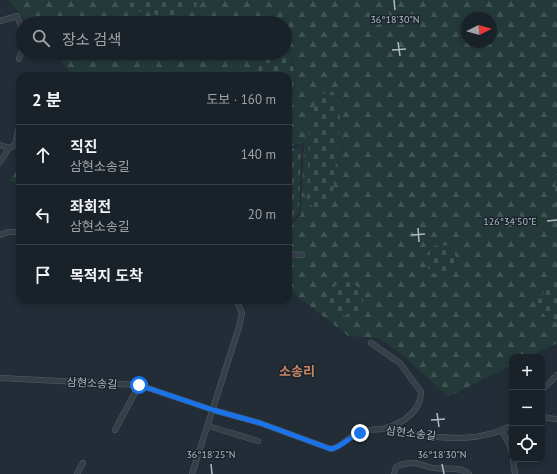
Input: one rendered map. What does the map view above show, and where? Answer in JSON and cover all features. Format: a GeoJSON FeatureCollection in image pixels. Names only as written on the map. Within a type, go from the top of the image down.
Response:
{"type":"FeatureCollection","features":[{"type":"Feature","properties":{"kind":"lane"},"geometry":{"type":"LineString","coordinates":[[0,21],[16,16]]}},
{"type":"Feature","properties":{"kind":"lane"},"geometry":{"type":"LineString","coordinates":[[0,162],[9,148],[16,143]]}},
{"type":"Feature","properties":{"kind":"lane"},"geometry":{"type":"LineString","coordinates":[[0,146],[9,148]]}},
{"type":"Feature","properties":{"kind":"lane"},"geometry":{"type":"LineString","coordinates":[[0,235],[8,232],[16,232]]}},
{"type":"Feature","properties":{"kind":"lane"},"geometry":{"type":"LineString","coordinates":[[292,254],[302,255]]}},
{"type":"Feature","properties":{"kind":"lane"},"geometry":{"type":"LineString","coordinates":[[192,474],[239,327],[242,313],[238,304]]}},
{"type":"Feature","properties":{"kind":"lane"},"geometry":{"type":"LineString","coordinates":[[371,343],[400,363],[421,392],[421,398],[417,407],[410,416],[384,429]]}},
{"type":"Feature","properties":{"kind":"lane"},"geometry":{"type":"LineString","coordinates":[[545,387],[557,375]]}},
{"type":"Feature","properties":{"kind":"lane","name":"삼현소송길"},"geometry":{"type":"LineString","coordinates":[[0,378],[139,385],[213,410],[260,423],[331,449],[337,448],[352,436],[360,433],[384,429],[456,438],[478,437],[502,431],[510,426]]}},
{"type":"Feature","properties":{"kind":"lane"},"geometry":{"type":"LineString","coordinates":[[115,430],[139,385]]}},
{"type":"Feature","properties":{"kind":"lane"},"geometry":{"type":"LineString","coordinates":[[545,417],[555,419]]}},
{"type":"Feature","properties":{"kind":"lane"},"geometry":{"type":"LineString","coordinates":[[208,426],[258,441]]}},
{"type":"Feature","properties":{"kind":"lane"},"geometry":{"type":"LineString","coordinates":[[502,431],[509,444]]}},
{"type":"Feature","properties":{"kind":"lane"},"geometry":{"type":"LineString","coordinates":[[513,462],[514,474]]}},
{"type":"Feature","properties":{"kind":"lane"},"geometry":{"type":"LineString","coordinates":[[77,474],[83,463]]}},
{"type":"Feature","properties":{"kind":"lane"},"geometry":{"type":"LineString","coordinates":[[394,474],[396,468],[400,465],[414,463],[431,468],[446,468],[467,472],[470,474]]}},
{"type":"Feature","properties":{"kind":"green space"},"geometry":{"type":"Polygon","coordinates":[[[8,0],[136,0],[127,6],[152,7],[156,16],[22,16],[8,0]]]}},
{"type":"Feature","properties":{"kind":"green space"},"geometry":{"type":"Polygon","coordinates":[[[136,0],[197,0],[196,9],[178,10],[174,16],[156,16],[152,7],[135,13],[126,6],[136,0]]]}},
{"type":"Feature","properties":{"kind":"green space"},"geometry":{"type":"Polygon","coordinates":[[[197,0],[557,0],[557,174],[554,208],[557,210],[557,276],[536,303],[549,321],[557,320],[557,343],[535,354],[509,354],[509,366],[448,397],[405,357],[379,338],[348,336],[292,292],[292,224],[301,215],[304,143],[292,146],[292,94],[295,86],[295,66],[292,60],[292,16],[168,16],[178,10],[196,9],[197,0]],[[446,245],[425,261],[430,270],[438,275],[453,269],[456,259],[451,249],[446,245]],[[332,288],[329,299],[333,310],[352,315],[360,308],[332,288]]]}},
{"type":"Feature","properties":{"kind":"green space"},"geometry":{"type":"Polygon","coordinates":[[[60,60],[259,60],[258,72],[71,72],[60,60]]]}},
{"type":"Feature","properties":{"kind":"green space"},"geometry":{"type":"Polygon","coordinates":[[[259,60],[291,60],[295,75],[292,91],[292,72],[258,72],[259,60]]]}},
{"type":"Feature","properties":{"kind":"green space"},"geometry":{"type":"Polygon","coordinates":[[[337,91],[340,117],[333,192],[322,207],[314,208],[307,201],[310,113],[321,94],[337,91]]]}},
{"type":"Feature","properties":{"kind":"green space"},"geometry":{"type":"Polygon","coordinates":[[[301,146],[299,213],[292,220],[292,149],[301,146]]]}},
{"type":"Feature","properties":{"kind":"green space"},"geometry":{"type":"Polygon","coordinates":[[[16,171],[16,183],[10,181],[16,171]]]}},
{"type":"Feature","properties":{"kind":"green space"},"geometry":{"type":"Polygon","coordinates":[[[557,174],[557,210],[554,208],[557,174]]]}},
{"type":"Feature","properties":{"kind":"green space"},"geometry":{"type":"Polygon","coordinates":[[[441,245],[452,249],[456,260],[452,271],[441,275],[430,271],[426,260],[430,249],[441,245]]]}},
{"type":"Feature","properties":{"kind":"green space"},"geometry":{"type":"Polygon","coordinates":[[[557,276],[557,320],[549,321],[536,303],[557,276]]]}},
{"type":"Feature","properties":{"kind":"green space"},"geometry":{"type":"Polygon","coordinates":[[[346,282],[358,287],[363,299],[358,311],[346,316],[334,311],[329,299],[334,287],[346,282]]]}},
{"type":"Feature","properties":{"kind":"district","name":"소송리"},"geometry":{"type":"Point","coordinates":[297,371]}},
{"type":"Feature","properties":{"kind":"route"},"geometry":{"type":"LineString","coordinates":[[139,385],[213,410],[260,423],[326,448],[337,448],[352,436],[360,433]]}}]}
